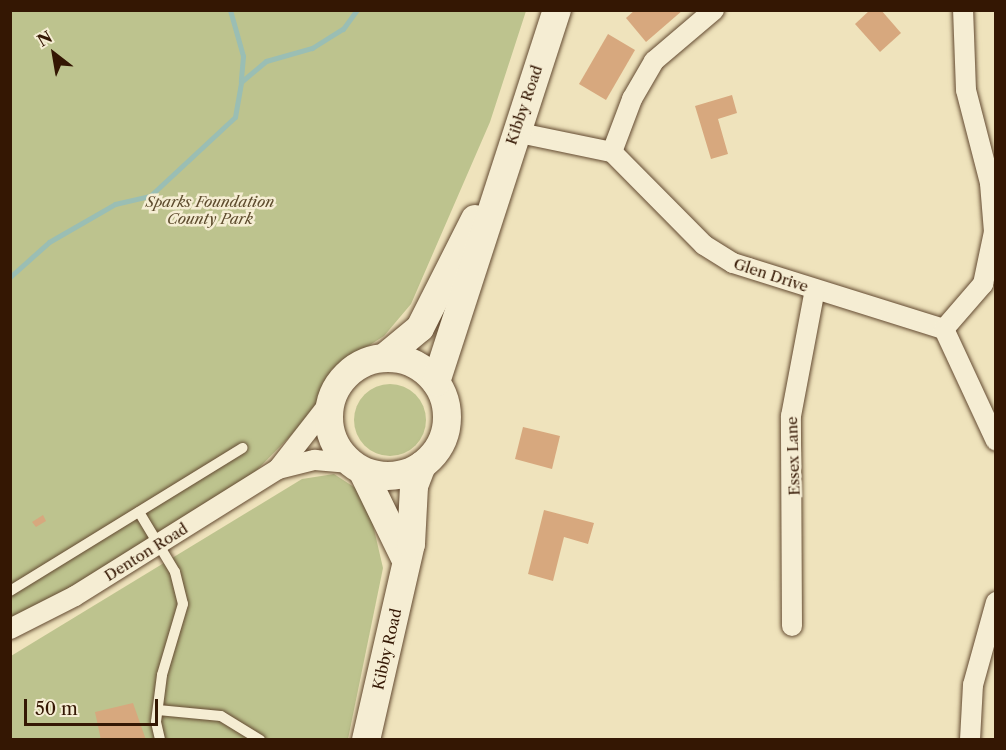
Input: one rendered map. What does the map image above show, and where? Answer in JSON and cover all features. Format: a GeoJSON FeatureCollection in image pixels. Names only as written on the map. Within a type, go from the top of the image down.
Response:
{"type":"FeatureCollection","features":[{"type":"Feature","properties":{"kind":"main road","name":"Kibby Road"},"geometry":{"type":"LineString","coordinates":[[436,382],[493,213],[492,200],[557,10]]}},
{"type":"Feature","properties":{"kind":"main road","name":"Kibby Road"},"geometry":{"type":"LineString","coordinates":[[385,357],[420,328],[481,208],[492,200]]}},
{"type":"Feature","properties":{"kind":"main road"},"geometry":{"type":"LineString","coordinates":[[356,467],[395,476],[422,465],[443,435],[445,415],[436,382],[413,363],[385,357],[357,367],[332,400],[334,440],[356,467],[405,558]]}},
{"type":"Feature","properties":{"kind":"main road","name":"Kibby Road"},"geometry":{"type":"LineString","coordinates":[[366,740],[405,558],[414,486],[422,465]]}},
{"type":"Feature","properties":{"kind":"street"},"geometry":{"type":"LineString","coordinates":[[515,132],[612,152],[632,99],[654,61],[714,10]]}},
{"type":"Feature","properties":{"kind":"street"},"geometry":{"type":"LineString","coordinates":[[963,10],[966,90],[990,183],[994,232],[983,284],[944,329],[996,441]]}},
{"type":"Feature","properties":{"kind":"street","name":"Glen Drive"},"geometry":{"type":"LineString","coordinates":[[612,152],[704,245],[733,263],[944,329]]}},
{"type":"Feature","properties":{"kind":"street","name":"Essex Lane"},"geometry":{"type":"LineString","coordinates":[[792,626],[790,416],[815,289]]}},
{"type":"Feature","properties":{"kind":"street","name":"Denton Road"},"geometry":{"type":"LineString","coordinates":[[10,629],[158,544],[278,468],[332,400]]}},
{"type":"Feature","properties":{"kind":"street","name":"Denton Road"},"geometry":{"type":"LineString","coordinates":[[278,468],[324,459],[356,467]]}},
{"type":"Feature","properties":{"kind":"street"},"geometry":{"type":"LineString","coordinates":[[970,740],[973,685],[996,602]]}},
{"type":"Feature","properties":{"kind":"lane"},"geometry":{"type":"LineString","coordinates":[[10,591],[242,448]]}},
{"type":"Feature","properties":{"kind":"lane"},"geometry":{"type":"LineString","coordinates":[[138,512],[175,572],[183,604],[162,675],[158,710],[160,740]]}},
{"type":"Feature","properties":{"kind":"lane"},"geometry":{"type":"LineString","coordinates":[[158,710],[220,716],[260,740]]}},
{"type":"Feature","properties":{"kind":"green space","name":"Sparks Foundation County Park"},"geometry":{"type":"Polygon","coordinates":[[[11,11],[526,11],[490,122],[411,304],[384,336],[332,369],[311,415],[251,476],[11,624],[11,11]]]}},
{"type":"Feature","properties":{"kind":"green space"},"geometry":{"type":"Polygon","coordinates":[[[390,384],[404,387],[416,394],[423,406],[426,420],[423,434],[416,446],[404,453],[390,456],[376,453],[364,446],[357,434],[354,420],[357,406],[364,394],[376,387],[390,384]]]}},
{"type":"Feature","properties":{"kind":"green space"},"geometry":{"type":"Polygon","coordinates":[[[334,474],[357,489],[370,512],[383,568],[348,739],[11,740],[11,656],[302,479],[334,474]]]}},
{"type":"Feature","properties":{"kind":"building"},"geometry":{"type":"Polygon","coordinates":[[[635,10],[683,10],[646,42],[626,18],[635,10]]]}},
{"type":"Feature","properties":{"kind":"building"},"geometry":{"type":"Polygon","coordinates":[[[870,10],[881,10],[901,33],[880,52],[855,24],[870,10]]]}},
{"type":"Feature","properties":{"kind":"building"},"geometry":{"type":"Polygon","coordinates":[[[608,34],[635,50],[606,100],[579,84],[608,34]]]}},
{"type":"Feature","properties":{"kind":"building"},"geometry":{"type":"Polygon","coordinates":[[[732,95],[737,113],[718,119],[728,154],[711,159],[695,106],[732,95]]]}},
{"type":"Feature","properties":{"kind":"building"},"geometry":{"type":"Polygon","coordinates":[[[523,427],[560,436],[552,469],[515,459],[523,427]]]}},
{"type":"Feature","properties":{"kind":"building"},"geometry":{"type":"Polygon","coordinates":[[[544,510],[594,523],[588,544],[564,537],[553,581],[528,574],[544,510]]]}},
{"type":"Feature","properties":{"kind":"building"},"geometry":{"type":"Polygon","coordinates":[[[43,515],[46,521],[36,527],[32,522],[43,515]]]}},
{"type":"Feature","properties":{"kind":"building"},"geometry":{"type":"Polygon","coordinates":[[[133,703],[146,740],[101,740],[95,712],[133,703]]]}},
{"type":"Feature","properties":{"kind":"waterway"},"geometry":{"type":"LineString","coordinates":[[230,10],[243,56],[241,81]]}},
{"type":"Feature","properties":{"kind":"waterway"},"geometry":{"type":"LineString","coordinates":[[10,277],[49,242],[115,204],[150,196],[235,117],[241,82],[266,61],[312,48],[343,29],[357,10]]}}]}
